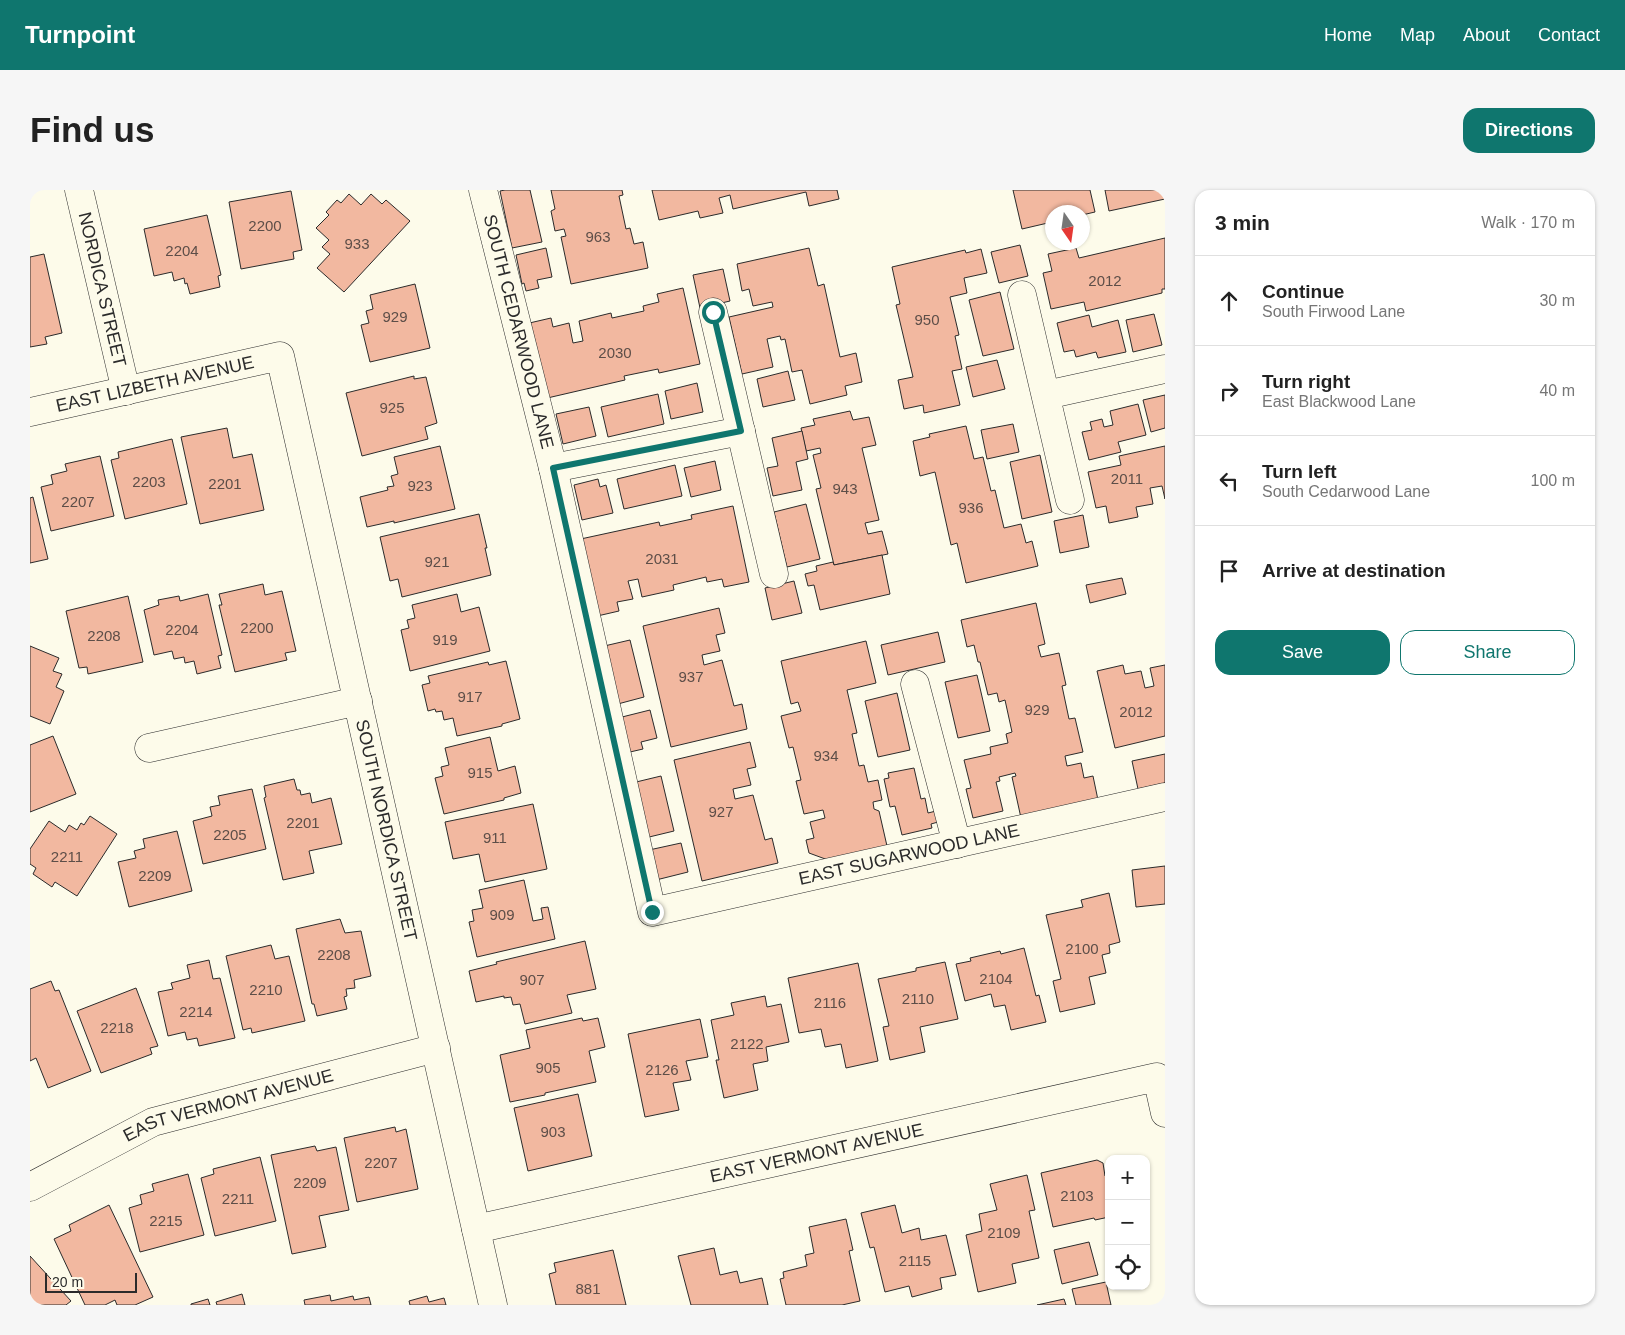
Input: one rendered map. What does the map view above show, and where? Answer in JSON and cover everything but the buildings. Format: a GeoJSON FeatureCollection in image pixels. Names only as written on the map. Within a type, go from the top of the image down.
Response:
{"type":"FeatureCollection","features":[{"type":"Feature","properties":{"kind":"street","name":"NORDICA STREET"},"geometry":{"type":"LineString","coordinates":[[79,190],[126,391]]}},
{"type":"Feature","properties":{"kind":"street","name":"SOUTH CEDARWOOD LANE"},"geometry":{"type":"LineString","coordinates":[[484,190],[553,468],[652,912]]}},
{"type":"Feature","properties":{"kind":"street"},"geometry":{"type":"LineString","coordinates":[[1022,295],[1070,500]]}},
{"type":"Feature","properties":{"kind":"street"},"geometry":{"type":"LineString","coordinates":[[713,312],[774,574]]}},
{"type":"Feature","properties":{"kind":"street","name":"EAST LIZBETH AVENUE"},"geometry":{"type":"LineString","coordinates":[[30,412],[280,356]]}},
{"type":"Feature","properties":{"kind":"street","name":"SOUTH NORDICA STREET"},"geometry":{"type":"LineString","coordinates":[[280,356],[494,1305]]}},
{"type":"Feature","properties":{"kind":"street"},"geometry":{"type":"LineString","coordinates":[[1046,395],[1165,369]]}},
{"type":"Feature","properties":{"kind":"street"},"geometry":{"type":"LineString","coordinates":[[553,468],[741,431]]}},
{"type":"Feature","properties":{"kind":"street"},"geometry":{"type":"LineString","coordinates":[[915,684],[957,844]]}},
{"type":"Feature","properties":{"kind":"street"},"geometry":{"type":"LineString","coordinates":[[149,748],[358,701]]}},
{"type":"Feature","properties":{"kind":"street","name":"EAST SUGARWOOD LANE"},"geometry":{"type":"LineString","coordinates":[[652,912],[1165,797]]}},
{"type":"Feature","properties":{"kind":"street","name":"EAST VERMONT AVENUE"},"geometry":{"type":"LineString","coordinates":[[30,1187],[153,1122],[436,1048]]}},
{"type":"Feature","properties":{"kind":"street","name":"EAST VERMONT AVENUE"},"geometry":{"type":"LineString","coordinates":[[476,1229],[1157,1077],[1165,1114]]}},
{"type":"Feature","properties":{"kind":"route"},"geometry":{"type":"LineString","coordinates":[[652,912],[553,468],[741,431],[713,312]]}}]}
